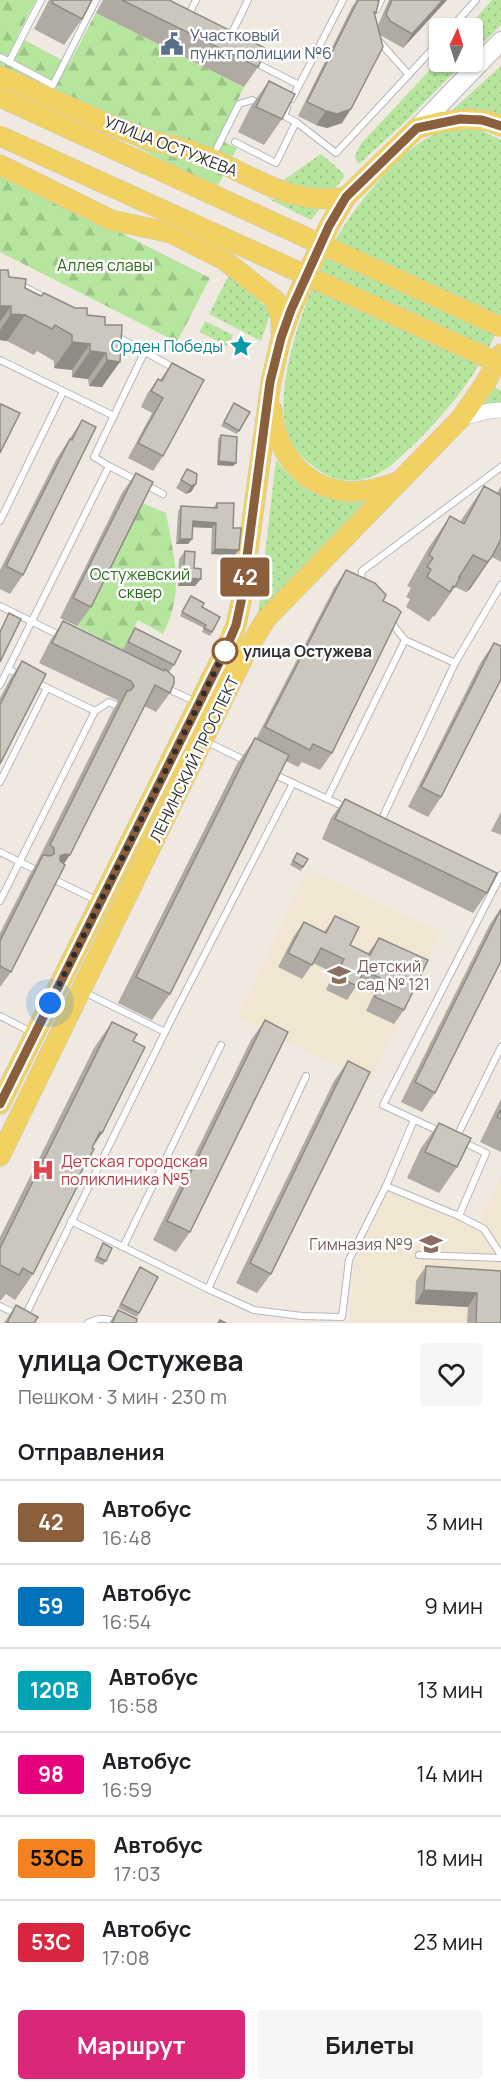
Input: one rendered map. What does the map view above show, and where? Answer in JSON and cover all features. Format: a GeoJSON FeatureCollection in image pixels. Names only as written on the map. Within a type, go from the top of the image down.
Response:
{"type":"FeatureCollection","features":[{"type":"Feature","properties":{"kind":"main road","name":"ЛЕНИНСКИЙ ПРОСПЕКТ"},"geometry":{"type":"LineString","coordinates":[[0,1104],[236,625],[270,382],[281,338],[318,246],[346,197],[501,41]]}},
{"type":"Feature","properties":{"kind":"main road","name":"УЛИЦА ОСТУЖЕВА"},"geometry":{"type":"LineString","coordinates":[[5,69],[147,139],[197,153],[270,188],[304,197],[333,199],[346,197]]}},
{"type":"Feature","properties":{"kind":"main road"},"geometry":{"type":"LineString","coordinates":[[0,97],[501,327]]}},
{"type":"Feature","properties":{"kind":"main road"},"geometry":{"type":"LineString","coordinates":[[417,128],[460,119],[482,120],[501,126]]}},
{"type":"Feature","properties":{"kind":"main road"},"geometry":{"type":"LineString","coordinates":[[0,136],[501,364]]}},
{"type":"Feature","properties":{"kind":"main road"},"geometry":{"type":"LineString","coordinates":[[0,165],[111,220],[171,232],[224,260],[275,300],[281,318],[281,338]]}},
{"type":"Feature","properties":{"kind":"main road","name":"ЛЕНИНСКИЙ ПРОСПЕКТ"},"geometry":{"type":"LineString","coordinates":[[0,1156],[248,648],[266,619],[461,418],[486,382],[501,354]]}},
{"type":"Feature","properties":{"kind":"main road"},"geometry":{"type":"LineString","coordinates":[[270,382],[273,419],[282,447],[295,466],[304,474],[326,487],[345,492],[377,489],[399,482]]}},
{"type":"Feature","properties":{"kind":"street"},"geometry":{"type":"LineString","coordinates":[[461,418],[501,410]]}},
{"type":"Feature","properties":{"kind":"lane"},"geometry":{"type":"LineString","coordinates":[[5,69],[41,0]]}},
{"type":"Feature","properties":{"kind":"lane"},"geometry":{"type":"LineString","coordinates":[[0,57],[5,69],[53,85],[96,0]]}},
{"type":"Feature","properties":{"kind":"lane"},"geometry":{"type":"LineString","coordinates":[[182,27],[196,0]]}},
{"type":"Feature","properties":{"kind":"lane"},"geometry":{"type":"LineString","coordinates":[[225,48],[248,0]]}},
{"type":"Feature","properties":{"kind":"lane"},"geometry":{"type":"LineString","coordinates":[[284,116],[343,0]]}},
{"type":"Feature","properties":{"kind":"lane"},"geometry":{"type":"LineString","coordinates":[[360,0],[376,12],[381,0]]}},
{"type":"Feature","properties":{"kind":"lane"},"geometry":{"type":"LineString","coordinates":[[460,18],[476,0]]}},
{"type":"Feature","properties":{"kind":"lane"},"geometry":{"type":"LineString","coordinates":[[374,34],[409,75]]}},
{"type":"Feature","properties":{"kind":"lane"},"geometry":{"type":"LineString","coordinates":[[273,111],[296,122],[336,153],[429,53]]}},
{"type":"Feature","properties":{"kind":"lane"},"geometry":{"type":"LineString","coordinates":[[246,58],[299,85]]}},
{"type":"Feature","properties":{"kind":"lane"},"geometry":{"type":"LineString","coordinates":[[217,148],[239,104],[252,100],[262,105]]}},
{"type":"Feature","properties":{"kind":"lane"},"geometry":{"type":"LineString","coordinates":[[235,142],[276,162],[296,122]]}},
{"type":"Feature","properties":{"kind":"lane"},"geometry":{"type":"LineString","coordinates":[[10,279],[52,301]]}},
{"type":"Feature","properties":{"kind":"lane"},"geometry":{"type":"LineString","coordinates":[[103,329],[184,374]]}},
{"type":"Feature","properties":{"kind":"lane"},"geometry":{"type":"LineString","coordinates":[[145,351],[94,457],[163,494]]}},
{"type":"Feature","properties":{"kind":"lane"},"geometry":{"type":"LineString","coordinates":[[0,360],[114,416]]}},
{"type":"Feature","properties":{"kind":"lane"},"geometry":{"type":"LineString","coordinates":[[0,521],[63,392]]}},
{"type":"Feature","properties":{"kind":"lane"},"geometry":{"type":"LineString","coordinates":[[1,681],[109,466]]}},
{"type":"Feature","properties":{"kind":"lane"},"geometry":{"type":"LineString","coordinates":[[363,589],[359,582],[362,571],[501,467]]}},
{"type":"Feature","properties":{"kind":"lane"},"geometry":{"type":"LineString","coordinates":[[380,824],[455,663],[501,585]]}},
{"type":"Feature","properties":{"kind":"lane"},"geometry":{"type":"LineString","coordinates":[[0,607],[68,639]]}},
{"type":"Feature","properties":{"kind":"lane"},"geometry":{"type":"LineString","coordinates":[[388,619],[405,640],[455,663]]}},
{"type":"Feature","properties":{"kind":"lane"},"geometry":{"type":"LineString","coordinates":[[327,799],[405,640]]}},
{"type":"Feature","properties":{"kind":"lane"},"geometry":{"type":"LineString","coordinates":[[8,669],[95,711]]}},
{"type":"Feature","properties":{"kind":"lane"},"geometry":{"type":"LineString","coordinates":[[157,683],[199,704]]}},
{"type":"Feature","properties":{"kind":"lane"},"geometry":{"type":"LineString","coordinates":[[0,782],[47,688]]}},
{"type":"Feature","properties":{"kind":"lane"},"geometry":{"type":"LineString","coordinates":[[0,901],[95,711],[109,702],[115,705]]}},
{"type":"Feature","properties":{"kind":"lane"},"geometry":{"type":"LineString","coordinates":[[203,740],[256,766]]}},
{"type":"Feature","properties":{"kind":"lane"},"geometry":{"type":"LineString","coordinates":[[266,770],[359,814]]}},
{"type":"Feature","properties":{"kind":"lane"},"geometry":{"type":"LineString","coordinates":[[24,1318],[165,1032],[293,783]]}},
{"type":"Feature","properties":{"kind":"lane"},"geometry":{"type":"LineString","coordinates":[[369,819],[391,829]]}},
{"type":"Feature","properties":{"kind":"lane"},"geometry":{"type":"LineString","coordinates":[[0,852],[36,870]]}},
{"type":"Feature","properties":{"kind":"lane"},"geometry":{"type":"LineString","coordinates":[[459,1216],[486,1153],[383,1105],[500,880],[487,875]]}},
{"type":"Feature","properties":{"kind":"lane"},"geometry":{"type":"LineString","coordinates":[[51,878],[99,902]]}},
{"type":"Feature","properties":{"kind":"lane"},"geometry":{"type":"LineString","coordinates":[[81,990],[165,1032]]}},
{"type":"Feature","properties":{"kind":"lane"},"geometry":{"type":"LineString","coordinates":[[0,1016],[34,1033]]}},
{"type":"Feature","properties":{"kind":"lane"},"geometry":{"type":"LineString","coordinates":[[123,1247],[221,1045]]}},
{"type":"Feature","properties":{"kind":"lane"},"geometry":{"type":"LineString","coordinates":[[456,1139],[501,1047]]}},
{"type":"Feature","properties":{"kind":"lane"},"geometry":{"type":"LineString","coordinates":[[208,1290],[306,1077]]}},
{"type":"Feature","properties":{"kind":"lane"},"geometry":{"type":"LineString","coordinates":[[71,1221],[208,1290],[254,1310],[342,1320],[349,1260],[386,1186],[414,1120]]}},
{"type":"Feature","properties":{"kind":"lane"},"geometry":{"type":"LineString","coordinates":[[386,1186],[459,1216],[484,1229],[501,1256]]}},
{"type":"Feature","properties":{"kind":"lane"},"geometry":{"type":"LineString","coordinates":[[420,1255],[501,1256]]}},
{"type":"Feature","properties":{"kind":"lane"},"geometry":{"type":"LineString","coordinates":[[0,1306],[33,1323]]}},
{"type":"Feature","properties":{"kind":"lane"},"geometry":{"type":"LineString","coordinates":[[88,1323],[108,1318],[120,1323]]}},
{"type":"Feature","properties":{"kind":"shaded area","name":"Детский сад № 121"},"geometry":{"type":"Polygon","coordinates":[[[308,869],[441,932],[370,1081],[237,1018],[308,869]]]}},
{"type":"Feature","properties":{"kind":"shaded area","name":"Гимназия №9"},"geometry":{"type":"Polygon","coordinates":[[[501,1177],[501,1323],[350,1323],[354,1259],[388,1191],[475,1228],[501,1177]]]}},
{"type":"Feature","properties":{"kind":"green space"},"geometry":{"type":"Polygon","coordinates":[[[0,0],[36,0],[17,36],[69,64],[96,13],[244,87],[219,139],[237,148],[217,188],[0,77],[0,0]]]}},
{"type":"Feature","properties":{"kind":"green space"},"geometry":{"type":"Polygon","coordinates":[[[492,0],[501,0],[501,25],[483,43],[483,18],[476,18],[492,0]]]}},
{"type":"Feature","properties":{"kind":"green space"},"geometry":{"type":"Polygon","coordinates":[[[501,66],[501,116],[450,112],[501,66]]]}},
{"type":"Feature","properties":{"kind":"green space"},"geometry":{"type":"Polygon","coordinates":[[[429,71],[454,72],[360,163],[357,162],[355,156],[360,145],[429,71]]]}},
{"type":"Feature","properties":{"kind":"green space"},"geometry":{"type":"Polygon","coordinates":[[[473,128],[501,140],[501,321],[484,357],[462,390],[437,421],[399,459],[382,471],[364,479],[345,480],[328,475],[308,462],[296,450],[288,435],[284,414],[284,388],[289,359],[297,329],[319,272],[351,216],[397,162],[424,140],[441,131],[473,128]]]}},
{"type":"Feature","properties":{"kind":"green space"},"geometry":{"type":"Polygon","coordinates":[[[321,154],[343,173],[344,177],[311,220],[267,198],[273,200],[278,184],[321,154]]]}},
{"type":"Feature","properties":{"kind":"green space","name":"Аллея славы"},"geometry":{"type":"Polygon","coordinates":[[[0,172],[210,278],[177,342],[0,252],[0,172]]]}},
{"type":"Feature","properties":{"kind":"green space"},"geometry":{"type":"Polygon","coordinates":[[[229,275],[260,300],[261,304],[267,305],[275,300],[261,341],[209,314],[229,275]]]}},
{"type":"Feature","properties":{"kind":"green space"},"geometry":{"type":"Polygon","coordinates":[[[205,321],[233,335],[227,346],[200,332],[205,321]]]}},
{"type":"Feature","properties":{"kind":"green space"},"geometry":{"type":"Polygon","coordinates":[[[495,387],[501,391],[501,402],[482,405],[495,387]]]}},
{"type":"Feature","properties":{"kind":"green space"},"geometry":{"type":"Polygon","coordinates":[[[276,460],[295,481],[316,494],[353,502],[368,502],[258,614],[276,460]]]}},
{"type":"Feature","properties":{"kind":"green space","name":"Остужевский сквер"},"geometry":{"type":"Polygon","coordinates":[[[140,502],[166,513],[176,574],[176,589],[170,618],[163,634],[138,620],[123,650],[77,626],[140,502]]]}},
{"type":"Feature","properties":{"kind":"building"},"geometry":{"type":"Polygon","coordinates":[[[53,0],[92,0],[82,19],[52,3],[53,0]]]}},
{"type":"Feature","properties":{"kind":"building"},"geometry":{"type":"Polygon","coordinates":[[[122,0],[169,0],[267,49],[258,67],[122,0]]]}},
{"type":"Feature","properties":{"kind":"building"},"geometry":{"type":"Polygon","coordinates":[[[358,0],[379,1],[376,13],[374,12],[383,47],[351,109],[337,114],[307,102],[358,0]]]}},
{"type":"Feature","properties":{"kind":"building"},"geometry":{"type":"Polygon","coordinates":[[[392,0],[443,0],[412,34],[390,21],[386,14],[392,0]]]}},
{"type":"Feature","properties":{"kind":"building"},"geometry":{"type":"Polygon","coordinates":[[[269,81],[295,94],[282,119],[256,107],[269,81]]]}},
{"type":"Feature","properties":{"kind":"building"},"geometry":{"type":"Polygon","coordinates":[[[0,270],[8,270],[9,277],[26,279],[25,288],[41,296],[44,293],[75,308],[87,308],[87,315],[105,317],[105,325],[122,325],[120,362],[107,360],[106,353],[90,351],[90,344],[72,342],[72,335],[55,325],[52,329],[25,315],[11,314],[11,306],[0,306],[0,270]]]}},
{"type":"Feature","properties":{"kind":"building"},"geometry":{"type":"Polygon","coordinates":[[[172,363],[204,380],[163,456],[138,443],[163,398],[151,391],[158,379],[162,381],[172,363]]]}},
{"type":"Feature","properties":{"kind":"building"},"geometry":{"type":"Polygon","coordinates":[[[234,403],[250,412],[239,431],[224,422],[234,403]]]}},
{"type":"Feature","properties":{"kind":"building"},"geometry":{"type":"Polygon","coordinates":[[[1,404],[20,413],[0,453],[0,407],[1,404]]]}},
{"type":"Feature","properties":{"kind":"building"},"geometry":{"type":"Polygon","coordinates":[[[82,420],[96,427],[23,575],[6,566],[70,439],[72,440],[82,420]]]}},
{"type":"Feature","properties":{"kind":"building"},"geometry":{"type":"Polygon","coordinates":[[[221,435],[237,437],[236,463],[219,461],[221,435]]]}},
{"type":"Feature","properties":{"kind":"building"},"geometry":{"type":"Polygon","coordinates":[[[187,469],[197,474],[196,484],[191,486],[181,480],[187,469]]]}},
{"type":"Feature","properties":{"kind":"building"},"geometry":{"type":"Polygon","coordinates":[[[136,473],[153,482],[91,607],[73,598],[136,473]]]}},
{"type":"Feature","properties":{"kind":"building"},"geometry":{"type":"Polygon","coordinates":[[[484,486],[501,494],[501,539],[487,562],[473,555],[450,592],[427,577],[431,569],[427,567],[433,558],[429,555],[450,516],[464,524],[484,486]]]}},
{"type":"Feature","properties":{"kind":"building"},"geometry":{"type":"Polygon","coordinates":[[[217,503],[234,503],[233,528],[241,528],[239,550],[215,549],[216,523],[193,521],[192,539],[180,539],[181,506],[217,508],[217,503]]]}},
{"type":"Feature","properties":{"kind":"building"},"geometry":{"type":"Polygon","coordinates":[[[185,551],[195,552],[194,568],[201,569],[201,579],[183,578],[185,551]]]}},
{"type":"Feature","properties":{"kind":"building"},"geometry":{"type":"Polygon","coordinates":[[[346,570],[375,583],[386,595],[383,601],[401,612],[332,753],[313,744],[310,750],[265,727],[346,570]]]}},
{"type":"Feature","properties":{"kind":"building"},"geometry":{"type":"Polygon","coordinates":[[[191,596],[204,603],[202,607],[220,617],[212,632],[204,628],[206,625],[182,612],[191,596]]]}},
{"type":"Feature","properties":{"kind":"building"},"geometry":{"type":"Polygon","coordinates":[[[9,613],[21,619],[0,662],[0,632],[9,613]]]}},
{"type":"Feature","properties":{"kind":"building"},"geometry":{"type":"Polygon","coordinates":[[[63,621],[164,671],[165,669],[174,677],[174,683],[170,693],[155,685],[70,855],[60,856],[60,861],[65,865],[11,972],[0,966],[0,941],[43,855],[54,854],[54,848],[50,845],[127,691],[134,686],[131,681],[52,643],[63,621]]]}},
{"type":"Feature","properties":{"kind":"building"},"geometry":{"type":"Polygon","coordinates":[[[135,628],[181,651],[174,665],[128,642],[135,628]]]}},
{"type":"Feature","properties":{"kind":"building"},"geometry":{"type":"Polygon","coordinates":[[[494,643],[501,646],[501,679],[441,797],[421,787],[494,643]]]}},
{"type":"Feature","properties":{"kind":"building"},"geometry":{"type":"Polygon","coordinates":[[[22,661],[46,674],[0,764],[0,705],[22,661]]]}},
{"type":"Feature","properties":{"kind":"building"},"geometry":{"type":"Polygon","coordinates":[[[255,738],[289,755],[170,994],[136,977],[255,738]]]}},
{"type":"Feature","properties":{"kind":"building"},"geometry":{"type":"Polygon","coordinates":[[[345,799],[497,873],[487,893],[335,819],[345,799]]]}},
{"type":"Feature","properties":{"kind":"building"},"geometry":{"type":"Polygon","coordinates":[[[297,853],[308,859],[303,867],[293,861],[297,853]]]}},
{"type":"Feature","properties":{"kind":"building"},"geometry":{"type":"Polygon","coordinates":[[[501,909],[501,961],[435,1093],[415,1082],[501,909]]]}},
{"type":"Feature","properties":{"kind":"building"},"geometry":{"type":"Polygon","coordinates":[[[335,916],[359,927],[350,945],[370,955],[379,938],[428,960],[404,1010],[375,997],[384,980],[364,970],[357,986],[336,976],[344,959],[321,948],[312,965],[288,953],[304,922],[326,933],[335,916]]]}},
{"type":"Feature","properties":{"kind":"building"},"geometry":{"type":"Polygon","coordinates":[[[265,1020],[288,1032],[190,1232],[167,1221],[265,1020]]]}},
{"type":"Feature","properties":{"kind":"building"},"geometry":{"type":"Polygon","coordinates":[[[112,1022],[137,1034],[133,1041],[145,1047],[102,1133],[100,1132],[92,1148],[94,1149],[74,1185],[77,1187],[33,1274],[23,1268],[19,1275],[0,1265],[0,1248],[112,1022]]]}},
{"type":"Feature","properties":{"kind":"building"},"geometry":{"type":"Polygon","coordinates":[[[348,1061],[370,1072],[271,1274],[250,1263],[348,1061]]]}},
{"type":"Feature","properties":{"kind":"building"},"geometry":{"type":"Polygon","coordinates":[[[439,1123],[471,1138],[457,1167],[425,1152],[439,1123]]]}},
{"type":"Feature","properties":{"kind":"building"},"geometry":{"type":"Polygon","coordinates":[[[103,1243],[112,1248],[106,1261],[97,1257],[103,1243]]]}},
{"type":"Feature","properties":{"kind":"building"},"geometry":{"type":"Polygon","coordinates":[[[426,1266],[501,1271],[501,1323],[476,1323],[477,1293],[424,1290],[426,1266]]]}},
{"type":"Feature","properties":{"kind":"building"},"geometry":{"type":"Polygon","coordinates":[[[140,1267],[158,1277],[139,1313],[121,1304],[140,1267]]]}},
{"type":"Feature","properties":{"kind":"building"},"geometry":{"type":"Polygon","coordinates":[[[16,1305],[38,1317],[34,1323],[7,1323],[16,1305]]]}},
{"type":"Feature","properties":{"kind":"building"},"geometry":{"type":"Polygon","coordinates":[[[118,1310],[137,1319],[136,1323],[112,1323],[118,1310]]]}},
{"type":"Feature","properties":{"kind":"bus line","name":"42"},"geometry":{"type":"LineString","coordinates":[[0,1104],[236,625],[270,382],[281,338],[318,246],[346,197],[417,128],[460,119],[482,120],[501,126]]}},
{"type":"Feature","properties":{"kind":"place","name":"Участковый пункт полиции №6"},"geometry":{"type":"Point","coordinates":[172,44]}},
{"type":"Feature","properties":{"kind":"place","name":"Орден Победы"},"geometry":{"type":"Point","coordinates":[241,346]}},
{"type":"Feature","properties":{"kind":"place","name":"улица Остужева"},"geometry":{"type":"Point","coordinates":[225,651]}},
{"type":"Feature","properties":{"kind":"place","name":"Детский сад № 121"},"geometry":{"type":"Point","coordinates":[339,975]}},
{"type":"Feature","properties":{"kind":"place","name":"Детская городская поликлиника №5"},"geometry":{"type":"Point","coordinates":[43,1170]}},
{"type":"Feature","properties":{"kind":"place","name":"Гимназия №9"},"geometry":{"type":"Point","coordinates":[431,1244]}},
{"type":"Feature","properties":{"kind":"route"},"geometry":{"type":"LineString","coordinates":[[50,1003],[225,651]]}}]}
